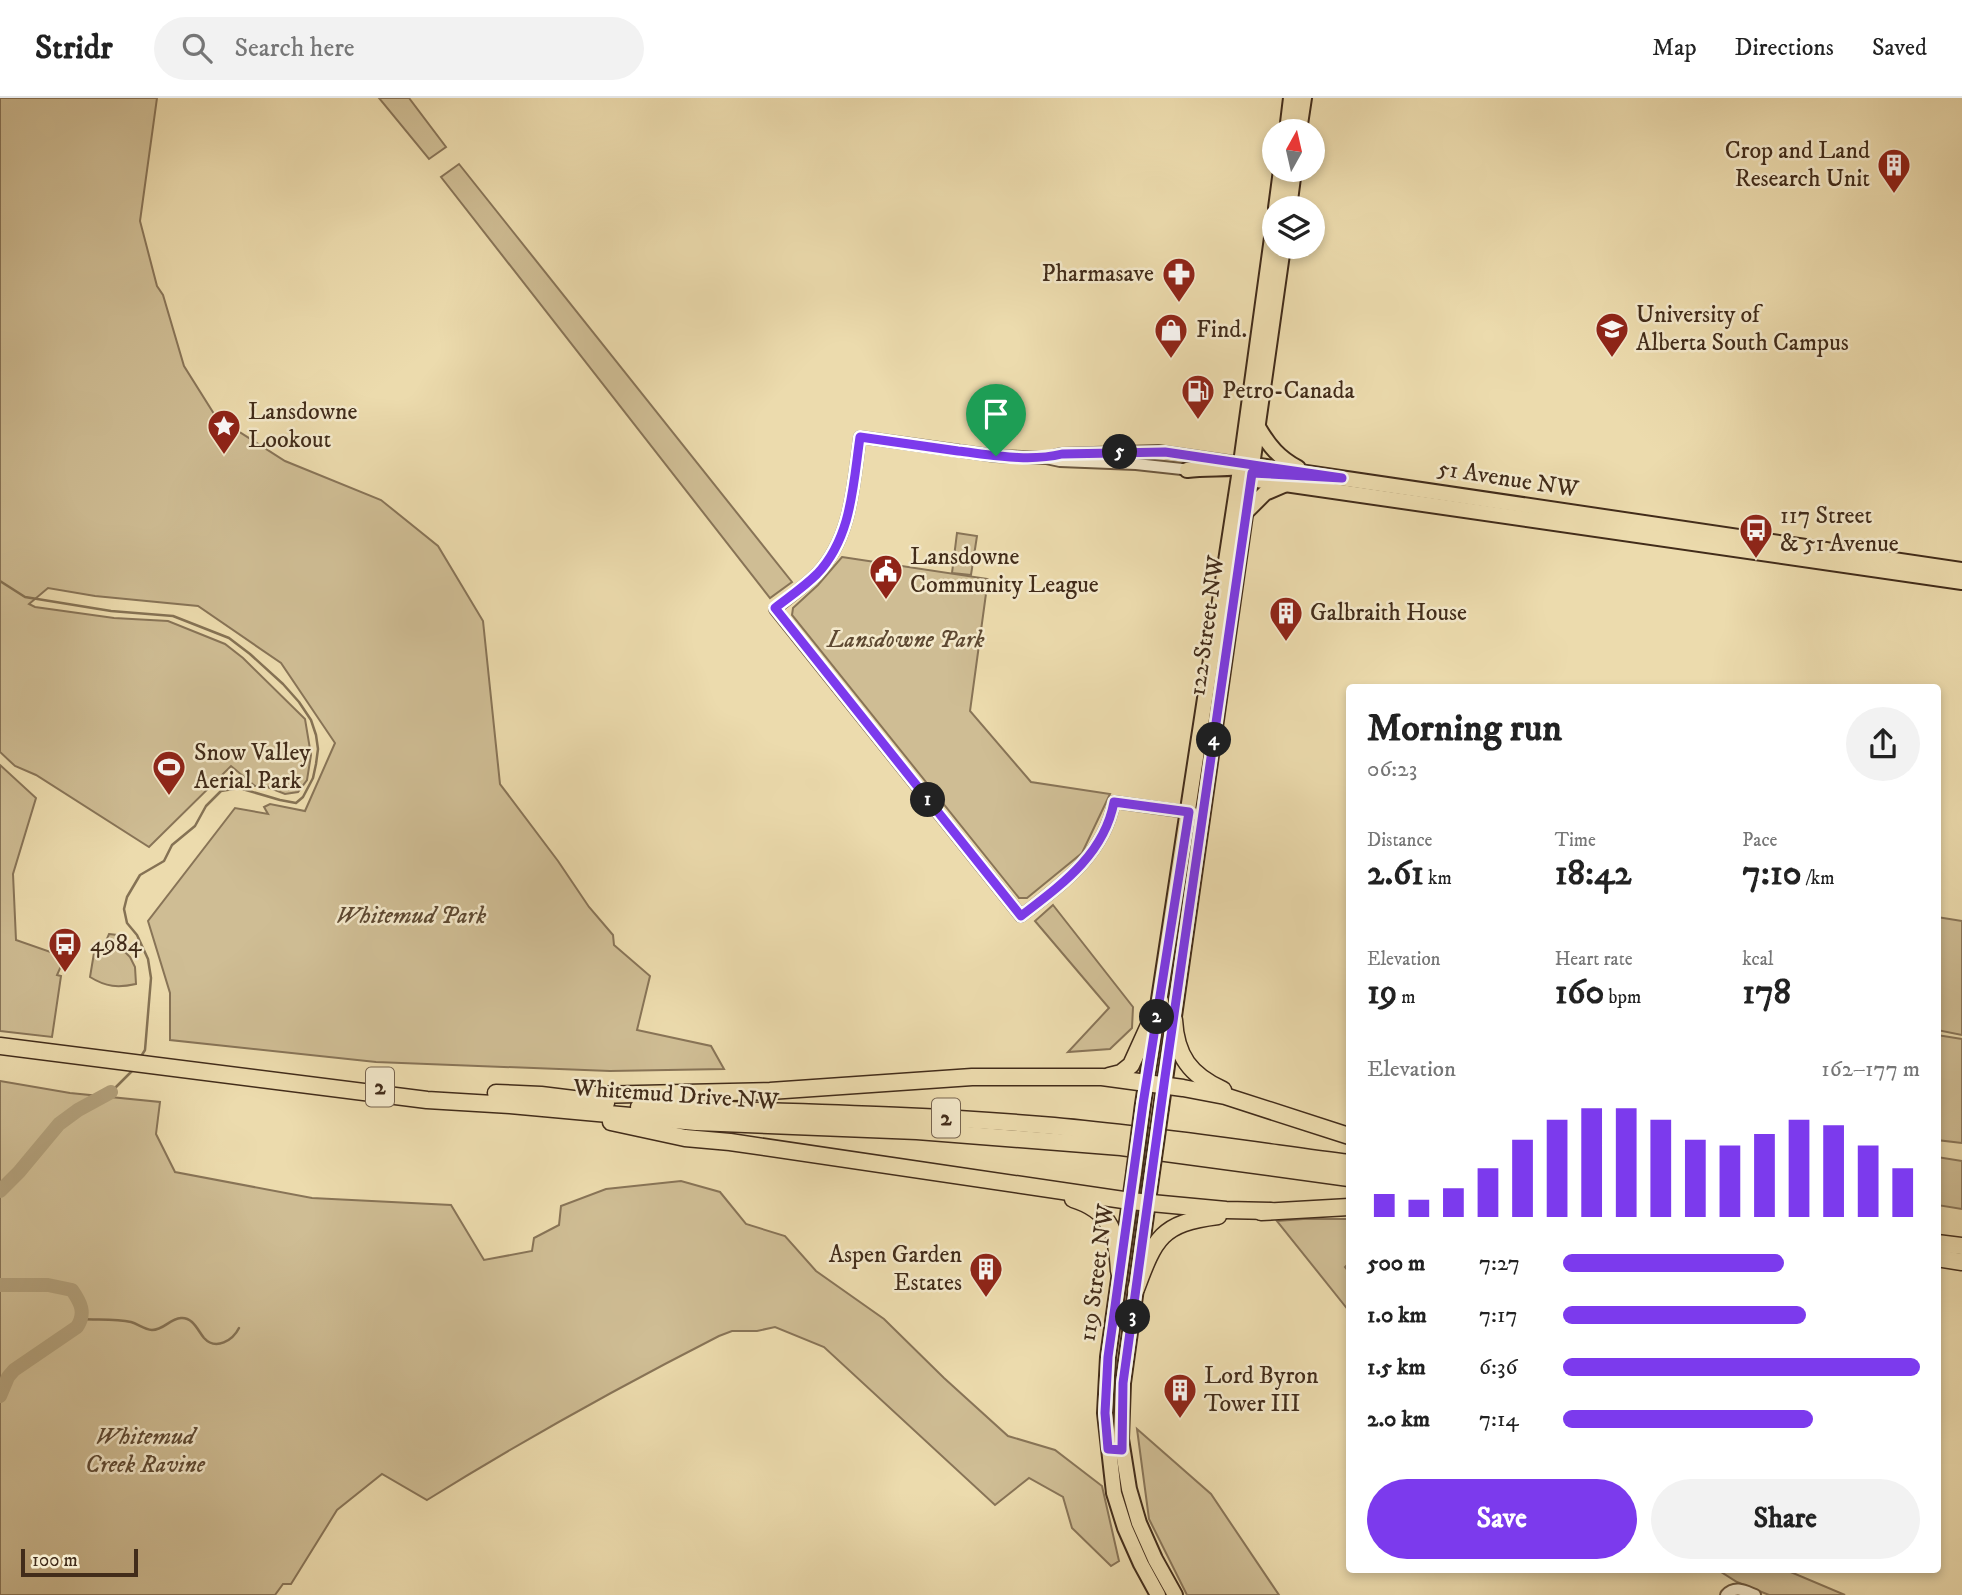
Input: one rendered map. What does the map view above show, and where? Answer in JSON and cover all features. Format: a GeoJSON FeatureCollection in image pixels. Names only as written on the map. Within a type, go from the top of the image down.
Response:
{"type":"FeatureCollection","features":[{"type":"Feature","properties":{"kind":"highway"},"geometry":{"type":"LineString","coordinates":[[1101,1077],[1121,1073],[1130,1065],[1160,1001]]}},
{"type":"Feature","properties":{"kind":"highway"},"geometry":{"type":"LineString","coordinates":[[1174,1020],[1180,1052],[1193,1071],[1206,1082],[1247,1102]]}},
{"type":"Feature","properties":{"kind":"highway","name":"Whitemud Drive NW"},"geometry":{"type":"LineString","coordinates":[[0,1038],[220,1071]]}},
{"type":"Feature","properties":{"kind":"highway","name":"Whitemud Drive NW"},"geometry":{"type":"LineString","coordinates":[[0,1046],[363,1086],[536,1101],[948,1118],[1054,1126],[1346,1163]]}},
{"type":"Feature","properties":{"kind":"highway"},"geometry":{"type":"LineString","coordinates":[[536,1101],[770,1091],[972,1077],[1101,1077],[1199,1090],[1247,1102],[1346,1135]]}},
{"type":"Feature","properties":{"kind":"highway"},"geometry":{"type":"LineString","coordinates":[[536,1101],[685,1138],[730,1142],[1130,1201],[1226,1210],[1271,1211]]}},
{"type":"Feature","properties":{"kind":"highway","name":"Whitemud Drive NW"},"geometry":{"type":"LineString","coordinates":[[536,1101],[712,1123],[917,1130],[1095,1145],[1346,1178]]}},
{"type":"Feature","properties":{"kind":"highway"},"geometry":{"type":"LineString","coordinates":[[1003,1182],[1080,1201],[1099,1213],[1115,1235],[1119,1271]]}},
{"type":"Feature","properties":{"kind":"highway"},"geometry":{"type":"LineString","coordinates":[[1136,1289],[1161,1236],[1179,1224],[1202,1218],[1271,1211],[1346,1207]]}},
{"type":"Feature","properties":{"kind":"highway"},"geometry":{"type":"LineString","coordinates":[[1941,1243],[1962,1246]]}},
{"type":"Feature","properties":{"kind":"highway"},"geometry":{"type":"LineString","coordinates":[[1941,1259],[1962,1262]]}},
{"type":"Feature","properties":{"kind":"main road"},"geometry":{"type":"LineString","coordinates":[[1289,119],[1292,98]]}},
{"type":"Feature","properties":{"kind":"main road"},"geometry":{"type":"LineString","coordinates":[[1301,119],[1304,98]]}},
{"type":"Feature","properties":{"kind":"main road","name":"122 Street NW"},"geometry":{"type":"LineString","coordinates":[[1152,1179],[1174,1020],[1196,813],[1246,471],[1270,259]]}},
{"type":"Feature","properties":{"kind":"main road","name":"122 Street NW"},"geometry":{"type":"LineString","coordinates":[[1143,1104],[1196,813],[1245,513],[1246,471],[1258,427],[1281,259]]}},
{"type":"Feature","properties":{"kind":"main road"},"geometry":{"type":"LineString","coordinates":[[1258,427],[1270,448],[1280,458],[1309,473]]}},
{"type":"Feature","properties":{"kind":"main road"},"geometry":{"type":"LineString","coordinates":[[1187,470],[1202,468],[1342,478]]}},
{"type":"Feature","properties":{"kind":"main road","name":"51 Avenue NW"},"geometry":{"type":"LineString","coordinates":[[1246,471],[1309,473],[1962,570]]}},
{"type":"Feature","properties":{"kind":"main road","name":"51 Avenue NW"},"geometry":{"type":"LineString","coordinates":[[1246,471],[1286,484],[1962,582]]}},
{"type":"Feature","properties":{"kind":"main road"},"geometry":{"type":"LineString","coordinates":[[1245,513],[1265,493],[1286,484]]}},
{"type":"Feature","properties":{"kind":"main road","name":"119 Street NW"},"geometry":{"type":"LineString","coordinates":[[1143,1104],[1105,1379],[1105,1413],[1139,1523],[1175,1595]]}},
{"type":"Feature","properties":{"kind":"main road","name":"119 Street NW"},"geometry":{"type":"LineString","coordinates":[[1152,1179],[1115,1449],[1114,1493],[1125,1528],[1158,1595]]}},
{"type":"Feature","properties":{"kind":"street","name":"51 Avenue NW"},"geometry":{"type":"LineString","coordinates":[[1187,470],[1136,464],[996,456],[860,437],[848,517],[836,548],[818,573],[775,608],[1021,916],[1085,862],[1105,831],[1114,802],[1196,813]]}},
{"type":"Feature","properties":{"kind":"street","name":"51 Avenue NW"},"geometry":{"type":"LineString","coordinates":[[1046,458],[1062,454],[1158,451],[1246,471]]}},
{"type":"Feature","properties":{"kind":"street"},"geometry":{"type":"LineString","coordinates":[[1729,1592],[1742,1590],[1755,1595]]}},
{"type":"Feature","properties":{"kind":"green space","name":"Whitemud Park"},"geometry":{"type":"Polygon","coordinates":[[[0,98],[157,98],[140,221],[157,286],[163,295],[184,366],[216,417],[285,461],[381,500],[438,546],[483,621],[500,784],[589,907],[613,935],[614,945],[650,976],[637,1030],[711,1046],[724,1069],[610,1071],[376,1062],[170,1040],[170,993],[148,921],[235,808],[268,814],[264,807],[270,804],[305,811],[335,743],[281,663],[198,606],[95,596],[48,588],[29,604],[114,618],[168,621],[225,644],[305,719],[311,755],[307,780],[298,792],[285,794],[265,786],[255,786],[231,766],[149,847],[36,775],[15,766],[0,752],[0,98]]]}},
{"type":"Feature","properties":{"kind":"green space"},"geometry":{"type":"Polygon","coordinates":[[[379,98],[409,98],[446,147],[429,159],[379,98]]]}},
{"type":"Feature","properties":{"kind":"green space"},"geometry":{"type":"Polygon","coordinates":[[[459,164],[792,582],[770,598],[441,177],[459,164]]]}},
{"type":"Feature","properties":{"kind":"green space"},"geometry":{"type":"Polygon","coordinates":[[[957,533],[977,536],[971,575],[952,573],[957,533]]]}},
{"type":"Feature","properties":{"kind":"green space","name":"Lansdowne Park"},"geometry":{"type":"Polygon","coordinates":[[[842,557],[988,579],[970,711],[1031,782],[1110,794],[1082,853],[1027,898],[1019,898],[792,615],[793,608],[842,557]]]}},
{"type":"Feature","properties":{"kind":"green space"},"geometry":{"type":"Polygon","coordinates":[[[0,765],[36,798],[13,874],[16,940],[65,957],[57,975],[61,976],[52,1037],[0,1031],[0,765]]]}},
{"type":"Feature","properties":{"kind":"green space"},"geometry":{"type":"Polygon","coordinates":[[[1053,905],[1133,1007],[1132,1028],[1110,1049],[1068,1052],[1109,1008],[1035,921],[1053,905]]]}},
{"type":"Feature","properties":{"kind":"green space"},"geometry":{"type":"Polygon","coordinates":[[[1941,918],[1962,921],[1962,1035],[1941,1031],[1941,918]]]}},
{"type":"Feature","properties":{"kind":"green space"},"geometry":{"type":"Polygon","coordinates":[[[109,934],[117,935],[119,946],[130,957],[135,967],[136,984],[112,986],[90,977],[94,953],[103,948],[109,934]]]}},
{"type":"Feature","properties":{"kind":"green space"},"geometry":{"type":"Polygon","coordinates":[[[1941,1036],[1962,1039],[1962,1143],[1941,1140],[1941,1036]]]}},
{"type":"Feature","properties":{"kind":"green space","name":"Whitemud Creek Ravine"},"geometry":{"type":"Polygon","coordinates":[[[0,1081],[70,1093],[160,1102],[156,1134],[175,1172],[312,1198],[451,1205],[484,1260],[532,1251],[534,1238],[559,1225],[561,1206],[606,1189],[681,1181],[720,1192],[746,1224],[785,1236],[816,1271],[884,1319],[1008,1436],[1055,1450],[1102,1486],[1119,1561],[1111,1566],[1072,1528],[1063,1497],[1029,1478],[995,1505],[824,1347],[775,1327],[757,1331],[732,1331],[719,1336],[571,1415],[427,1500],[382,1474],[337,1510],[291,1584],[283,1584],[275,1595],[0,1595],[0,1081]]]}},
{"type":"Feature","properties":{"kind":"green space"},"geometry":{"type":"Polygon","coordinates":[[[1941,1158],[1962,1161],[1962,1209],[1941,1206],[1941,1158]]]}},
{"type":"Feature","properties":{"kind":"green space"},"geometry":{"type":"Polygon","coordinates":[[[1346,1219],[1346,1307],[1277,1221],[1346,1219]]]}},
{"type":"Feature","properties":{"kind":"green space"},"geometry":{"type":"Polygon","coordinates":[[[1137,1429],[1211,1494],[1279,1595],[1187,1595],[1149,1519],[1137,1429]]]}},
{"type":"Feature","properties":{"kind":"green space"},"geometry":{"type":"Polygon","coordinates":[[[1723,1573],[1793,1573],[1845,1595],[1769,1595],[1723,1573]]]}},
{"type":"Feature","properties":{"kind":"waterway"},"geometry":{"type":"LineString","coordinates":[[0,581],[25,597],[111,611],[173,616],[229,638],[283,684],[311,720],[316,735],[316,764],[313,778],[303,797],[296,803],[239,788],[221,791],[206,806],[195,826],[172,845],[164,861],[140,875],[127,897],[124,909],[127,923],[137,935],[148,959],[151,978],[145,1050],[140,1058]]}},
{"type":"Feature","properties":{"kind":"waterway"},"geometry":{"type":"LineString","coordinates":[[111,1092],[134,1069]]}},
{"type":"Feature","properties":{"kind":"waterway"},"geometry":{"type":"LineString","coordinates":[[0,1191],[59,1124],[111,1092]]}},
{"type":"Feature","properties":{"kind":"waterway"},"geometry":{"type":"LineString","coordinates":[[0,1285],[48,1285],[72,1290],[82,1313],[77,1327],[14,1370],[0,1396]]}},
{"type":"Feature","properties":{"kind":"waterway"},"geometry":{"type":"LineString","coordinates":[[82,1319],[125,1321],[152,1330],[185,1318],[192,1322],[204,1338],[214,1344],[228,1340],[239,1328]]}},
{"type":"Feature","properties":{"kind":"place","name":"Crop and Land Research Unit"},"geometry":{"type":"Point","coordinates":[1894,195]}},
{"type":"Feature","properties":{"kind":"place","name":"Pharmasave"},"geometry":{"type":"Point","coordinates":[1179,304]}},
{"type":"Feature","properties":{"kind":"place","name":"University of Alberta South Campus"},"geometry":{"type":"Point","coordinates":[1612,359]}},
{"type":"Feature","properties":{"kind":"place","name":"Find."},"geometry":{"type":"Point","coordinates":[1171,360]}},
{"type":"Feature","properties":{"kind":"place","name":"Petro-Canada"},"geometry":{"type":"Point","coordinates":[1198,421]}},
{"type":"Feature","properties":{"kind":"place","name":"Lansdowne Lookout"},"geometry":{"type":"Point","coordinates":[224,456]}},
{"type":"Feature","properties":{"kind":"place","name":"117 Street & 51 Avenue"},"geometry":{"type":"Point","coordinates":[1756,560]}},
{"type":"Feature","properties":{"kind":"place","name":"Lansdowne Community League"},"geometry":{"type":"Point","coordinates":[886,601]}},
{"type":"Feature","properties":{"kind":"place","name":"Galbraith House"},"geometry":{"type":"Point","coordinates":[1286,643]}},
{"type":"Feature","properties":{"kind":"place","name":"Snow Valley Aerial Park"},"geometry":{"type":"Point","coordinates":[169,797]}},
{"type":"Feature","properties":{"kind":"place","name":"4984"},"geometry":{"type":"Point","coordinates":[65,974]}},
{"type":"Feature","properties":{"kind":"place","name":"Aspen Garden Estates"},"geometry":{"type":"Point","coordinates":[986,1299]}},
{"type":"Feature","properties":{"kind":"place","name":"Lord Byron Tower III"},"geometry":{"type":"Point","coordinates":[1180,1420]}},
{"type":"Feature","properties":{"kind":"route"},"geometry":{"type":"LineString","coordinates":[[860,437],[996,456],[1046,458],[1062,454],[1158,451],[1342,478],[1252,473],[1123,1383],[1122,1450],[1108,1449],[1105,1379],[1143,1104],[1189,812],[1114,802],[1105,831],[1085,862],[1021,916],[775,608],[818,573],[836,548],[848,517],[860,437]]}}]}
